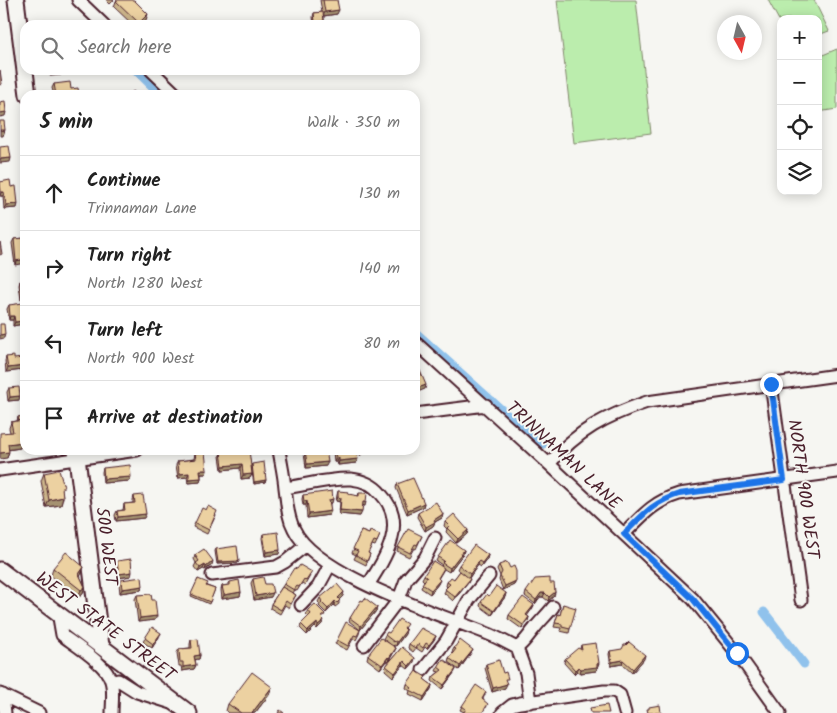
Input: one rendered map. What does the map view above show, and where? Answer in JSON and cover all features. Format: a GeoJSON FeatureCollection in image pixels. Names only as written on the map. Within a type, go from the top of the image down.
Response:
{"type":"FeatureCollection","features":[{"type":"Feature","properties":{"kind":"main road"},"geometry":{"type":"LineString","coordinates":[[16,0],[20,32]]}},
{"type":"Feature","properties":{"kind":"main road"},"geometry":{"type":"LineString","coordinates":[[25,75],[27,90]]}},
{"type":"Feature","properties":{"kind":"main road","name":"500 WEST"},"geometry":{"type":"LineString","coordinates":[[77,455],[101,646]]}},
{"type":"Feature","properties":{"kind":"main road","name":"WEST STATE STREET"},"geometry":{"type":"LineString","coordinates":[[0,570],[184,709]]}},
{"type":"Feature","properties":{"kind":"street"},"geometry":{"type":"LineString","coordinates":[[78,0],[99,20]]}},
{"type":"Feature","properties":{"kind":"street"},"geometry":{"type":"LineString","coordinates":[[156,75],[172,90]]}},
{"type":"Feature","properties":{"kind":"street","name":"TRINNAMAN LANE"},"geometry":{"type":"LineString","coordinates":[[420,346],[486,405],[693,599],[737,653],[780,713]]}},
{"type":"Feature","properties":{"kind":"street"},"geometry":{"type":"LineString","coordinates":[[549,464],[570,441],[585,430],[620,411],[647,402],[837,375]]}},
{"type":"Feature","properties":{"kind":"street","name":"NORTH 900 WEST"},"geometry":{"type":"LineString","coordinates":[[771,384],[801,600]]}},
{"type":"Feature","properties":{"kind":"street"},"geometry":{"type":"LineString","coordinates":[[420,413],[486,405]]}},
{"type":"Feature","properties":{"kind":"street"},"geometry":{"type":"LineString","coordinates":[[0,470],[72,455]]}},
{"type":"Feature","properties":{"kind":"street"},"geometry":{"type":"LineString","coordinates":[[280,455],[288,512],[294,530],[305,546],[330,565],[368,585],[488,634],[517,648],[526,673],[530,702]]}},
{"type":"Feature","properties":{"kind":"street"},"geometry":{"type":"LineString","coordinates":[[624,534],[651,506],[665,498],[679,494],[837,472]]}},
{"type":"Feature","properties":{"kind":"street"},"geometry":{"type":"LineString","coordinates":[[285,488],[351,479],[368,483],[379,491],[388,502],[393,514],[394,525],[392,539],[386,554],[368,585]]}},
{"type":"Feature","properties":{"kind":"street"},"geometry":{"type":"LineString","coordinates":[[364,645],[399,599],[406,580],[425,558],[435,538]]}},
{"type":"Feature","properties":{"kind":"street"},"geometry":{"type":"LineString","coordinates":[[212,576],[276,567],[305,546]]}},
{"type":"Feature","properties":{"kind":"street"},"geometry":{"type":"LineString","coordinates":[[301,605],[318,587],[330,565]]}},
{"type":"Feature","properties":{"kind":"street"},"geometry":{"type":"LineString","coordinates":[[423,670],[446,641],[469,600],[489,576]]}},
{"type":"Feature","properties":{"kind":"street"},"geometry":{"type":"LineString","coordinates":[[517,648],[527,640],[534,628],[553,607]]}},
{"type":"Feature","properties":{"kind":"street"},"geometry":{"type":"LineString","coordinates":[[58,612],[62,635],[97,662],[109,675],[112,682],[112,713]]}},
{"type":"Feature","properties":{"kind":"street"},"geometry":{"type":"LineString","coordinates":[[112,682],[118,680],[137,692],[184,709]]}},
{"type":"Feature","properties":{"kind":"street"},"geometry":{"type":"LineString","coordinates":[[503,712],[512,705],[614,691],[621,697],[626,713]]}},
{"type":"Feature","properties":{"kind":"street"},"geometry":{"type":"LineString","coordinates":[[2,694],[5,713]]}},
{"type":"Feature","properties":{"kind":"street"},"geometry":{"type":"LineString","coordinates":[[2,694],[39,713]]}},
{"type":"Feature","properties":{"kind":"green space"},"geometry":{"type":"Polygon","coordinates":[[[557,0],[636,0],[651,133],[574,143],[557,0]]]}},
{"type":"Feature","properties":{"kind":"green space"},"geometry":{"type":"Polygon","coordinates":[[[768,0],[814,0],[821,15],[777,15],[777,17],[768,0]]]}},
{"type":"Feature","properties":{"kind":"green space"},"geometry":{"type":"Polygon","coordinates":[[[822,17],[829,31],[822,34],[822,17]]]}},
{"type":"Feature","properties":{"kind":"green space"},"geometry":{"type":"Polygon","coordinates":[[[837,49],[837,109],[822,111],[822,60],[822,55],[837,49]]]}},
{"type":"Feature","properties":{"kind":"building"},"geometry":{"type":"Polygon","coordinates":[[[134,0],[148,14],[142,20],[136,20],[116,1],[134,0]]]}},
{"type":"Feature","properties":{"kind":"building"},"geometry":{"type":"Polygon","coordinates":[[[323,0],[337,0],[339,10],[325,12],[323,0]]]}},
{"type":"Feature","properties":{"kind":"building"},"geometry":{"type":"Polygon","coordinates":[[[323,12],[324,20],[315,20],[314,13],[323,12]]]}},
{"type":"Feature","properties":{"kind":"building"},"geometry":{"type":"Polygon","coordinates":[[[70,82],[71,89],[78,88],[78,90],[55,90],[54,84],[70,82]]]}},
{"type":"Feature","properties":{"kind":"building"},"geometry":{"type":"Polygon","coordinates":[[[5,101],[6,112],[0,113],[0,102],[5,101]]]}},
{"type":"Feature","properties":{"kind":"building"},"geometry":{"type":"Polygon","coordinates":[[[0,121],[4,121],[5,130],[0,130],[0,121]]]}},
{"type":"Feature","properties":{"kind":"building"},"geometry":{"type":"Polygon","coordinates":[[[9,146],[11,158],[0,159],[0,147],[9,146]]]}},
{"type":"Feature","properties":{"kind":"building"},"geometry":{"type":"Polygon","coordinates":[[[10,180],[11,187],[16,186],[18,204],[6,205],[4,192],[1,192],[0,182],[10,180]]]}},
{"type":"Feature","properties":{"kind":"building"},"geometry":{"type":"Polygon","coordinates":[[[20,238],[20,260],[16,261],[14,239],[20,238]]]}},
{"type":"Feature","properties":{"kind":"building"},"geometry":{"type":"Polygon","coordinates":[[[20,303],[20,321],[15,322],[14,316],[10,316],[9,305],[20,303]]]}},
{"type":"Feature","properties":{"kind":"building"},"geometry":{"type":"Polygon","coordinates":[[[0,324],[4,324],[5,334],[0,335],[0,324]]]}},
{"type":"Feature","properties":{"kind":"building"},"geometry":{"type":"Polygon","coordinates":[[[14,356],[14,359],[20,358],[20,366],[8,368],[6,357],[14,356]]]}},
{"type":"Feature","properties":{"kind":"building"},"geometry":{"type":"Polygon","coordinates":[[[420,371],[426,385],[420,387],[420,371]]]}},
{"type":"Feature","properties":{"kind":"building"},"geometry":{"type":"Polygon","coordinates":[[[19,387],[20,396],[10,397],[9,388],[19,387]]]}},
{"type":"Feature","properties":{"kind":"building"},"geometry":{"type":"Polygon","coordinates":[[[20,420],[20,442],[8,444],[9,452],[0,453],[0,433],[13,432],[11,422],[20,420]]]}},
{"type":"Feature","properties":{"kind":"building"},"geometry":{"type":"Polygon","coordinates":[[[195,455],[205,455],[207,470],[200,470],[201,478],[189,479],[189,473],[179,474],[178,461],[196,459],[195,455]]]}},
{"type":"Feature","properties":{"kind":"building"},"geometry":{"type":"Polygon","coordinates":[[[221,455],[250,455],[252,474],[243,475],[242,464],[223,466],[221,455]]]}},
{"type":"Feature","properties":{"kind":"building"},"geometry":{"type":"Polygon","coordinates":[[[306,455],[327,455],[328,462],[307,464],[306,455]]]}},
{"type":"Feature","properties":{"kind":"building"},"geometry":{"type":"Polygon","coordinates":[[[336,455],[357,455],[358,459],[339,461],[339,458],[336,458],[336,455]]]}},
{"type":"Feature","properties":{"kind":"building"},"geometry":{"type":"Polygon","coordinates":[[[264,462],[266,480],[254,482],[252,464],[264,462]]]}},
{"type":"Feature","properties":{"kind":"building"},"geometry":{"type":"Polygon","coordinates":[[[130,465],[131,477],[104,479],[103,468],[130,465]]]}},
{"type":"Feature","properties":{"kind":"building"},"geometry":{"type":"Polygon","coordinates":[[[59,470],[64,487],[62,487],[63,497],[49,500],[44,473],[59,470]]]}},
{"type":"Feature","properties":{"kind":"building"},"geometry":{"type":"Polygon","coordinates":[[[413,478],[424,503],[408,510],[397,484],[413,478]]]}},
{"type":"Feature","properties":{"kind":"building"},"geometry":{"type":"Polygon","coordinates":[[[332,491],[333,499],[329,500],[331,511],[309,514],[307,501],[304,501],[303,495],[332,491]]]}},
{"type":"Feature","properties":{"kind":"building"},"geometry":{"type":"Polygon","coordinates":[[[338,491],[349,492],[348,494],[359,496],[359,493],[367,493],[366,502],[363,502],[362,512],[340,510],[341,498],[338,497],[338,491]]]}},
{"type":"Feature","properties":{"kind":"building"},"geometry":{"type":"Polygon","coordinates":[[[143,495],[146,514],[118,517],[117,511],[125,510],[124,504],[135,503],[134,496],[143,495]]]}},
{"type":"Feature","properties":{"kind":"building"},"geometry":{"type":"Polygon","coordinates":[[[436,502],[443,514],[426,527],[418,513],[436,502]]]}},
{"type":"Feature","properties":{"kind":"building"},"geometry":{"type":"Polygon","coordinates":[[[208,506],[217,511],[209,530],[195,523],[202,508],[206,510],[208,506]]]}},
{"type":"Feature","properties":{"kind":"building"},"geometry":{"type":"Polygon","coordinates":[[[454,514],[468,530],[458,539],[447,528],[449,526],[445,522],[454,514]]]}},
{"type":"Feature","properties":{"kind":"building"},"geometry":{"type":"Polygon","coordinates":[[[408,529],[422,536],[410,553],[398,547],[408,529]]]}},
{"type":"Feature","properties":{"kind":"building"},"geometry":{"type":"Polygon","coordinates":[[[361,531],[369,534],[370,531],[380,535],[377,542],[374,541],[368,553],[370,554],[367,561],[356,555],[358,551],[353,549],[361,531]]]}},
{"type":"Feature","properties":{"kind":"building"},"geometry":{"type":"Polygon","coordinates":[[[278,532],[280,550],[266,552],[263,534],[278,532]]]}},
{"type":"Feature","properties":{"kind":"building"},"geometry":{"type":"Polygon","coordinates":[[[450,540],[464,550],[450,568],[442,563],[444,561],[438,557],[450,540]]]}},
{"type":"Feature","properties":{"kind":"building"},"geometry":{"type":"Polygon","coordinates":[[[474,545],[488,555],[482,563],[479,561],[470,574],[459,565],[474,545]]]}},
{"type":"Feature","properties":{"kind":"building"},"geometry":{"type":"Polygon","coordinates":[[[237,546],[239,561],[218,562],[216,549],[237,546]]]}},
{"type":"Feature","properties":{"kind":"building"},"geometry":{"type":"Polygon","coordinates":[[[204,549],[213,561],[206,567],[205,565],[200,568],[196,563],[199,561],[195,555],[204,549]]]}},
{"type":"Feature","properties":{"kind":"building"},"geometry":{"type":"Polygon","coordinates":[[[66,552],[84,567],[79,574],[85,587],[81,590],[53,568],[66,552]]]}},
{"type":"Feature","properties":{"kind":"building"},"geometry":{"type":"Polygon","coordinates":[[[131,559],[132,572],[119,574],[117,561],[131,559]]]}},
{"type":"Feature","properties":{"kind":"building"},"geometry":{"type":"Polygon","coordinates":[[[433,561],[444,568],[438,578],[440,580],[431,590],[422,584],[427,577],[424,575],[433,561]]]}},
{"type":"Feature","properties":{"kind":"building"},"geometry":{"type":"Polygon","coordinates":[[[507,562],[510,568],[514,566],[516,581],[505,586],[500,576],[502,572],[499,565],[507,562]]]}},
{"type":"Feature","properties":{"kind":"building"},"geometry":{"type":"Polygon","coordinates":[[[300,565],[312,572],[306,581],[304,579],[299,587],[297,586],[294,590],[284,584],[294,568],[297,569],[300,565]]]}},
{"type":"Feature","properties":{"kind":"building"},"geometry":{"type":"Polygon","coordinates":[[[460,571],[470,579],[455,597],[445,589],[450,584],[447,582],[451,577],[454,579],[460,571]]]}},
{"type":"Feature","properties":{"kind":"building"},"geometry":{"type":"Polygon","coordinates":[[[142,577],[143,586],[122,589],[121,580],[142,577]]]}},
{"type":"Feature","properties":{"kind":"building"},"geometry":{"type":"Polygon","coordinates":[[[263,577],[265,584],[271,584],[273,593],[256,596],[253,579],[263,577]]]}},
{"type":"Feature","properties":{"kind":"building"},"geometry":{"type":"Polygon","coordinates":[[[550,578],[550,583],[554,583],[555,592],[549,597],[545,593],[541,593],[536,600],[526,592],[535,579],[550,578]]]}},
{"type":"Feature","properties":{"kind":"building"},"geometry":{"type":"Polygon","coordinates":[[[198,579],[208,583],[206,586],[215,589],[210,602],[191,594],[198,579]]]}},
{"type":"Feature","properties":{"kind":"building"},"geometry":{"type":"Polygon","coordinates":[[[239,580],[241,592],[224,595],[222,586],[230,585],[230,582],[239,580]]]}},
{"type":"Feature","properties":{"kind":"building"},"geometry":{"type":"Polygon","coordinates":[[[337,584],[344,592],[338,598],[340,600],[337,603],[335,601],[328,609],[321,602],[320,598],[337,584]]]}},
{"type":"Feature","properties":{"kind":"building"},"geometry":{"type":"Polygon","coordinates":[[[496,586],[506,593],[494,611],[481,602],[487,594],[489,596],[496,586]]]}},
{"type":"Feature","properties":{"kind":"building"},"geometry":{"type":"Polygon","coordinates":[[[282,587],[296,595],[290,604],[286,601],[281,610],[271,604],[282,587]]]}},
{"type":"Feature","properties":{"kind":"building"},"geometry":{"type":"Polygon","coordinates":[[[151,594],[152,600],[155,600],[157,616],[140,618],[137,595],[151,594]]]}},
{"type":"Feature","properties":{"kind":"building"},"geometry":{"type":"Polygon","coordinates":[[[523,597],[534,605],[526,615],[529,617],[523,625],[509,615],[523,597]]]}},
{"type":"Feature","properties":{"kind":"building"},"geometry":{"type":"Polygon","coordinates":[[[365,598],[377,607],[361,626],[350,618],[361,600],[363,601],[365,598]]]}},
{"type":"Feature","properties":{"kind":"building"},"geometry":{"type":"Polygon","coordinates":[[[315,604],[325,614],[321,617],[324,620],[308,631],[301,624],[311,614],[308,610],[315,604]]]}},
{"type":"Feature","properties":{"kind":"building"},"geometry":{"type":"Polygon","coordinates":[[[563,604],[576,608],[570,629],[562,627],[562,624],[555,623],[558,614],[560,615],[563,604]]]}},
{"type":"Feature","properties":{"kind":"building"},"geometry":{"type":"Polygon","coordinates":[[[399,619],[407,624],[404,628],[406,630],[397,642],[394,642],[385,635],[387,632],[389,633],[399,619]]]}},
{"type":"Feature","properties":{"kind":"building"},"geometry":{"type":"Polygon","coordinates":[[[346,622],[360,630],[357,636],[354,635],[348,646],[337,640],[346,622]]]}},
{"type":"Feature","properties":{"kind":"building"},"geometry":{"type":"Polygon","coordinates":[[[152,627],[161,633],[153,644],[145,638],[152,627]]]}},
{"type":"Feature","properties":{"kind":"building"},"geometry":{"type":"Polygon","coordinates":[[[421,628],[436,636],[429,645],[426,643],[423,648],[418,644],[415,648],[409,644],[421,628]]]}},
{"type":"Feature","properties":{"kind":"building"},"geometry":{"type":"Polygon","coordinates":[[[381,638],[396,648],[382,665],[368,655],[381,638]]]}},
{"type":"Feature","properties":{"kind":"building"},"geometry":{"type":"Polygon","coordinates":[[[198,639],[200,655],[194,656],[196,665],[183,667],[183,662],[180,662],[179,649],[192,648],[191,640],[198,639]]]}},
{"type":"Feature","properties":{"kind":"building"},"geometry":{"type":"Polygon","coordinates":[[[460,640],[473,650],[460,666],[449,658],[460,640]]]}},
{"type":"Feature","properties":{"kind":"building"},"geometry":{"type":"Polygon","coordinates":[[[629,642],[645,655],[633,669],[623,660],[612,662],[610,651],[622,649],[629,642]]]}},
{"type":"Feature","properties":{"kind":"building"},"geometry":{"type":"Polygon","coordinates":[[[596,643],[599,663],[597,667],[581,669],[579,667],[575,670],[565,659],[578,648],[582,650],[581,645],[596,643]]]}},
{"type":"Feature","properties":{"kind":"building"},"geometry":{"type":"Polygon","coordinates":[[[402,647],[415,658],[409,666],[404,661],[395,673],[386,666],[402,647]]]}},
{"type":"Feature","properties":{"kind":"building"},"geometry":{"type":"Polygon","coordinates":[[[443,659],[456,669],[444,685],[433,677],[442,670],[438,667],[443,659]]]}},
{"type":"Feature","properties":{"kind":"building"},"geometry":{"type":"Polygon","coordinates":[[[499,660],[503,673],[506,672],[508,679],[505,679],[507,684],[493,688],[486,664],[499,660]]]}},
{"type":"Feature","properties":{"kind":"building"},"geometry":{"type":"Polygon","coordinates":[[[416,671],[426,677],[424,679],[432,685],[424,697],[410,690],[412,688],[407,684],[416,671]]]}},
{"type":"Feature","properties":{"kind":"building"},"geometry":{"type":"Polygon","coordinates":[[[252,672],[272,687],[252,713],[241,713],[228,704],[252,672]]]}},
{"type":"Feature","properties":{"kind":"building"},"geometry":{"type":"Polygon","coordinates":[[[476,685],[486,692],[482,699],[488,704],[482,713],[463,713],[466,709],[462,706],[476,685]]]}},
{"type":"Feature","properties":{"kind":"building"},"geometry":{"type":"Polygon","coordinates":[[[607,705],[609,713],[591,713],[590,708],[607,705]]]}},
{"type":"Feature","properties":{"kind":"building"},"geometry":{"type":"Polygon","coordinates":[[[660,705],[661,713],[648,713],[647,709],[649,707],[660,705]]]}},
{"type":"Feature","properties":{"kind":"waterway"},"geometry":{"type":"LineString","coordinates":[[141,75],[156,90]]}},
{"type":"Feature","properties":{"kind":"waterway"},"geometry":{"type":"LineString","coordinates":[[420,336],[525,431],[543,444]]}},
{"type":"Feature","properties":{"kind":"waterway"},"geometry":{"type":"LineString","coordinates":[[764,612],[804,664]]}},
{"type":"Feature","properties":{"kind":"route"},"geometry":{"type":"LineString","coordinates":[[737,653],[693,599],[624,534],[651,506],[665,498],[679,494],[784,480],[771,384]]}}]}
